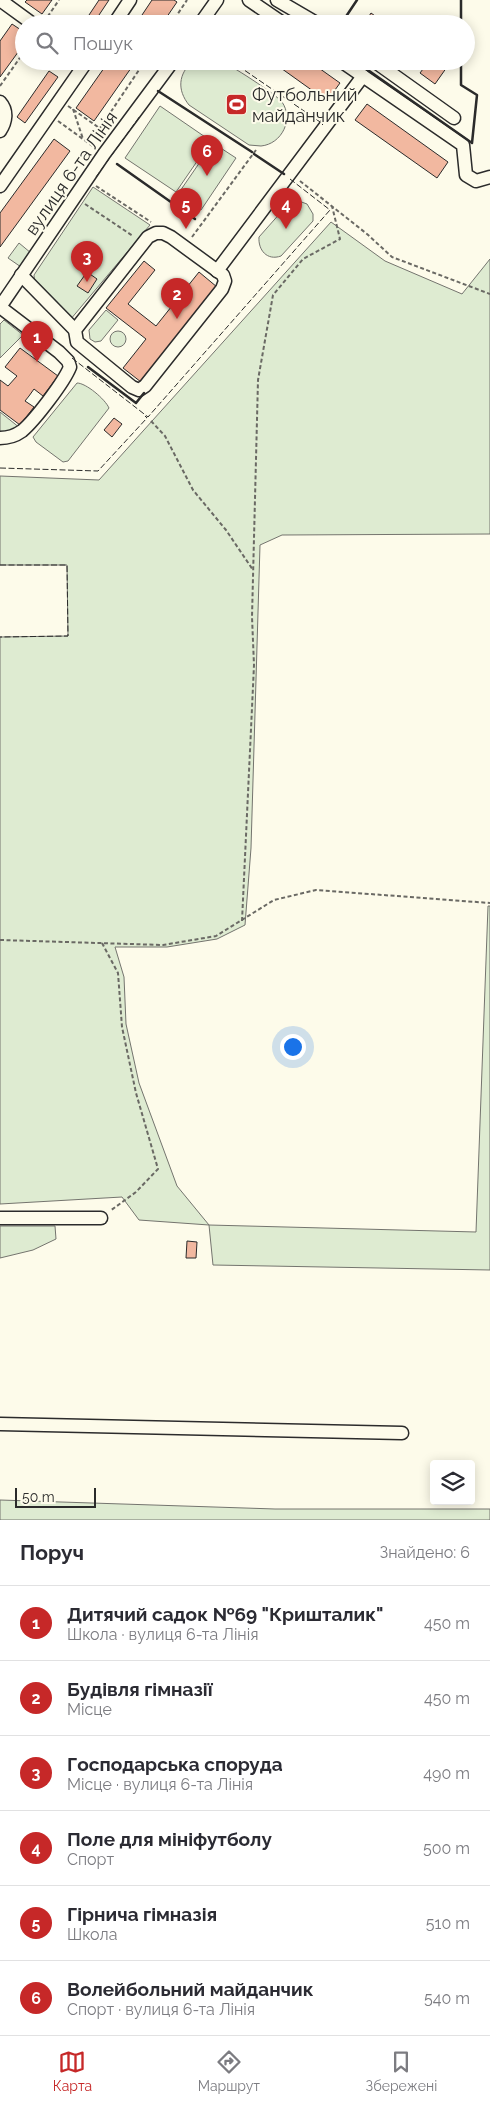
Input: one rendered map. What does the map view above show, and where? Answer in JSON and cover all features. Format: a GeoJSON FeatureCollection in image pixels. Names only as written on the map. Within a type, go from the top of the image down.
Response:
{"type":"FeatureCollection","features":[{"type":"Feature","properties":{"kind":"street"},"geometry":{"type":"LineString","coordinates":[[0,0],[21,15]]}},
{"type":"Feature","properties":{"kind":"street"},"geometry":{"type":"LineString","coordinates":[[120,15],[130,0]]}},
{"type":"Feature","properties":{"kind":"street"},"geometry":{"type":"LineString","coordinates":[[249,0],[271,15]]}},
{"type":"Feature","properties":{"kind":"street"},"geometry":{"type":"LineString","coordinates":[[277,0],[303,15]]}},
{"type":"Feature","properties":{"kind":"street"},"geometry":{"type":"LineString","coordinates":[[204,15],[211,2]]}},
{"type":"Feature","properties":{"kind":"street"},"geometry":{"type":"LineString","coordinates":[[0,186],[81,70]]}},
{"type":"Feature","properties":{"kind":"street","name":"вулиця 6-та Лінія"},"geometry":{"type":"LineString","coordinates":[[0,306],[104,154],[165,70]]}},
{"type":"Feature","properties":{"kind":"street"},"geometry":{"type":"LineString","coordinates":[[354,70],[463,145],[466,175],[476,182],[490,177]]}},
{"type":"Feature","properties":{"kind":"street"},"geometry":{"type":"LineString","coordinates":[[387,70],[454,118]]}},
{"type":"Feature","properties":{"kind":"street"},"geometry":{"type":"LineString","coordinates":[[217,271],[363,76]]}},
{"type":"Feature","properties":{"kind":"street"},"geometry":{"type":"LineString","coordinates":[[0,102],[4,107],[6,117],[0,131]]}},
{"type":"Feature","properties":{"kind":"street"},"geometry":{"type":"LineString","coordinates":[[156,233],[171,236],[217,271],[223,275],[225,281],[222,289],[143,389],[135,389],[82,347],[75,337],[76,330],[148,237],[156,233]]}},
{"type":"Feature","properties":{"kind":"street"},"geometry":{"type":"LineString","coordinates":[[21,275],[76,330]]}},
{"type":"Feature","properties":{"kind":"street"},"geometry":{"type":"LineString","coordinates":[[0,306],[59,352],[68,361],[70,367],[64,380],[25,428],[15,435],[0,438]]}},
{"type":"Feature","properties":{"kind":"street"},"geometry":{"type":"LineString","coordinates":[[0,1218],[100,1218]]}},
{"type":"Feature","properties":{"kind":"street"},"geometry":{"type":"LineString","coordinates":[[0,1424],[402,1434]]}},
{"type":"Feature","properties":{"kind":"path"},"geometry":{"type":"LineString","coordinates":[[49,15],[59,0]]}},
{"type":"Feature","properties":{"kind":"path"},"geometry":{"type":"LineString","coordinates":[[176,15],[187,0]]}},
{"type":"Feature","properties":{"kind":"path"},"geometry":{"type":"LineString","coordinates":[[0,86],[15,65]]}},
{"type":"Feature","properties":{"kind":"path"},"geometry":{"type":"LineString","coordinates":[[60,100],[100,128],[139,70]]}},
{"type":"Feature","properties":{"kind":"path"},"geometry":{"type":"LineString","coordinates":[[73,109],[83,139]]}},
{"type":"Feature","properties":{"kind":"path"},"geometry":{"type":"LineString","coordinates":[[50,115],[104,154]]}},
{"type":"Feature","properties":{"kind":"path"},"geometry":{"type":"LineString","coordinates":[[193,235],[256,150]]}},
{"type":"Feature","properties":{"kind":"path"},"geometry":{"type":"LineString","coordinates":[[291,173],[367,234],[392,257],[490,294]]}},
{"type":"Feature","properties":{"kind":"path"},"geometry":{"type":"LineString","coordinates":[[92,183],[152,223]]}},
{"type":"Feature","properties":{"kind":"path"},"geometry":{"type":"LineString","coordinates":[[84,203],[138,240]]}},
{"type":"Feature","properties":{"kind":"path"},"geometry":{"type":"LineString","coordinates":[[242,921],[254,665],[253,570],[258,380],[274,295],[303,259],[340,240],[332,206]]}},
{"type":"Feature","properties":{"kind":"path"},"geometry":{"type":"LineString","coordinates":[[151,421],[165,436],[193,490],[226,530],[253,570]]}},
{"type":"Feature","properties":{"kind":"path"},"geometry":{"type":"LineString","coordinates":[[0,940],[163,945],[216,936],[274,900],[316,890],[490,903]]}},
{"type":"Feature","properties":{"kind":"path"},"geometry":{"type":"LineString","coordinates":[[100,1218],[136,1192],[158,1169],[136,1093],[122,1027],[118,973],[102,943]]}},
{"type":"Feature","properties":{"kind":"green space","name":"Футбольний майданчик"},"geometry":{"type":"Polygon","coordinates":[[[236,70],[282,102],[287,116],[284,130],[275,141],[268,144],[261,146],[249,145],[189,105],[182,94],[181,88],[184,71],[236,70]]]}},
{"type":"Feature","properties":{"kind":"green space"},"geometry":{"type":"Polygon","coordinates":[[[160,106],[211,141],[176,192],[125,158],[160,106]]]}},
{"type":"Feature","properties":{"kind":"green space"},"geometry":{"type":"Polygon","coordinates":[[[213,143],[236,158],[201,210],[178,194],[213,143]]]}},
{"type":"Feature","properties":{"kind":"green space"},"geometry":{"type":"Polygon","coordinates":[[[93,187],[150,225],[70,320],[35,286],[34,275],[93,187]]]}},
{"type":"Feature","properties":{"kind":"green space"},"geometry":{"type":"Polygon","coordinates":[[[296,200],[307,204],[313,214],[313,221],[281,256],[268,256],[260,246],[259,237],[290,202],[296,200]]]}},
{"type":"Feature","properties":{"kind":"green space"},"geometry":{"type":"Polygon","coordinates":[[[331,222],[385,261],[462,294],[490,259],[490,534],[282,535],[260,545],[251,848],[245,925],[217,939],[167,947],[115,947],[124,977],[126,1024],[139,1083],[177,1186],[209,1225],[139,1220],[122,1197],[0,1204],[0,637],[68,636],[67,565],[0,565],[0,476],[99,480],[331,222]]]}},
{"type":"Feature","properties":{"kind":"green space"},"geometry":{"type":"Polygon","coordinates":[[[19,243],[31,253],[21,267],[8,258],[19,243]]]}},
{"type":"Feature","properties":{"kind":"green space"},"geometry":{"type":"Polygon","coordinates":[[[106,310],[118,320],[101,341],[95,342],[90,339],[89,330],[106,310]]]}},
{"type":"Feature","properties":{"kind":"green space"},"geometry":{"type":"Polygon","coordinates":[[[4,320],[23,335],[0,358],[0,324],[4,320]]]}},
{"type":"Feature","properties":{"kind":"green space"},"geometry":{"type":"Polygon","coordinates":[[[118,331],[124,333],[126,339],[124,345],[118,347],[112,345],[110,339],[112,333],[118,331]]]}},
{"type":"Feature","properties":{"kind":"green space"},"geometry":{"type":"Polygon","coordinates":[[[77,383],[95,392],[104,400],[109,408],[68,461],[63,462],[36,442],[33,437],[77,383]]]}},
{"type":"Feature","properties":{"kind":"green space"},"geometry":{"type":"Polygon","coordinates":[[[0,412],[20,428],[0,436],[0,412]]]}},
{"type":"Feature","properties":{"kind":"green space"},"geometry":{"type":"Polygon","coordinates":[[[488,906],[490,906],[490,1270],[213,1265],[209,1225],[476,1232],[488,906]]]}},
{"type":"Feature","properties":{"kind":"green space"},"geometry":{"type":"Polygon","coordinates":[[[0,1226],[55,1226],[56,1239],[33,1250],[0,1258],[0,1226]]]}},
{"type":"Feature","properties":{"kind":"green space"},"geometry":{"type":"Polygon","coordinates":[[[0,1500],[275,1509],[490,1509],[490,1520],[0,1520],[0,1500]]]}},
{"type":"Feature","properties":{"kind":"building"},"geometry":{"type":"Polygon","coordinates":[[[27,0],[52,0],[42,14],[25,2],[27,0]]]}},
{"type":"Feature","properties":{"kind":"building"},"geometry":{"type":"Polygon","coordinates":[[[99,0],[109,0],[99,15],[89,15],[99,0]]]}},
{"type":"Feature","properties":{"kind":"building"},"geometry":{"type":"Polygon","coordinates":[[[152,0],[174,0],[177,2],[168,15],[142,15],[152,0]]]}},
{"type":"Feature","properties":{"kind":"building"},"geometry":{"type":"Polygon","coordinates":[[[12,24],[15,26],[15,56],[0,77],[0,41],[12,24]]]}},
{"type":"Feature","properties":{"kind":"building"},"geometry":{"type":"Polygon","coordinates":[[[103,70],[130,70],[94,121],[76,108],[103,70]]]}},
{"type":"Feature","properties":{"kind":"building"},"geometry":{"type":"Polygon","coordinates":[[[284,70],[322,70],[340,83],[327,101],[284,70]]]}},
{"type":"Feature","properties":{"kind":"building"},"geometry":{"type":"Polygon","coordinates":[[[422,70],[445,70],[435,84],[420,73],[422,70]]]}},
{"type":"Feature","properties":{"kind":"building"},"geometry":{"type":"Polygon","coordinates":[[[49,71],[58,77],[25,123],[17,117],[49,71]]]}},
{"type":"Feature","properties":{"kind":"building"},"geometry":{"type":"Polygon","coordinates":[[[367,104],[448,162],[437,178],[355,120],[367,104]]]}},
{"type":"Feature","properties":{"kind":"building"},"geometry":{"type":"Polygon","coordinates":[[[54,139],[70,151],[0,247],[0,213],[54,139]]]}},
{"type":"Feature","properties":{"kind":"building"},"geometry":{"type":"Polygon","coordinates":[[[144,261],[155,270],[128,304],[156,326],[199,272],[217,287],[141,382],[123,368],[146,339],[106,308],[144,261]]]}},
{"type":"Feature","properties":{"kind":"building"},"geometry":{"type":"Polygon","coordinates":[[[87,272],[97,279],[88,293],[77,286],[87,272]]]}},
{"type":"Feature","properties":{"kind":"building"},"geometry":{"type":"Polygon","coordinates":[[[20,348],[58,376],[43,396],[34,389],[25,401],[34,407],[20,425],[0,410],[0,380],[8,386],[17,376],[5,367],[20,348]]]}},
{"type":"Feature","properties":{"kind":"building"},"geometry":{"type":"Polygon","coordinates":[[[114,418],[122,424],[112,437],[104,430],[114,418]]]}},
{"type":"Feature","properties":{"kind":"building"},"geometry":{"type":"Polygon","coordinates":[[[187,1241],[197,1242],[196,1258],[186,1258],[187,1241]]]}},
{"type":"Feature","properties":{"kind":"fence"},"geometry":{"type":"LineString","coordinates":[[244,70],[322,125]]}},
{"type":"Feature","properties":{"kind":"fence"},"geometry":{"type":"LineString","coordinates":[[96,177],[140,116]]}},
{"type":"Feature","properties":{"kind":"fence"},"geometry":{"type":"LineString","coordinates":[[72,358],[148,417],[330,210],[290,179]]}},
{"type":"Feature","properties":{"kind":"fence"},"geometry":{"type":"LineString","coordinates":[[0,468],[98,471],[147,418],[145,416]]}},
{"type":"Feature","properties":{"kind":"fence"},"geometry":{"type":"LineString","coordinates":[[0,565],[67,565],[68,636],[0,637]]}},
{"type":"Feature","properties":{"kind":"wall"},"geometry":{"type":"LineString","coordinates":[[347,15],[357,0]]}},
{"type":"Feature","properties":{"kind":"wall"},"geometry":{"type":"LineString","coordinates":[[461,0],[461,15]]}},
{"type":"Feature","properties":{"kind":"wall"},"geometry":{"type":"LineString","coordinates":[[368,70],[472,143],[477,95],[461,85],[461,70]]}},
{"type":"Feature","properties":{"kind":"wall"},"geometry":{"type":"LineString","coordinates":[[158,91],[252,152]]}},
{"type":"Feature","properties":{"kind":"wall"},"geometry":{"type":"LineString","coordinates":[[254,154],[284,174]]}},
{"type":"Feature","properties":{"kind":"wall"},"geometry":{"type":"LineString","coordinates":[[117,164],[195,219]]}},
{"type":"Feature","properties":{"kind":"wall"},"geometry":{"type":"LineString","coordinates":[[88,367],[136,403],[144,393]]}},
{"type":"Feature","properties":{"kind":"place","name":"Футбольний майданчик"},"geometry":{"type":"Point","coordinates":[236,104]}},
{"type":"Feature","properties":{"kind":"place","name":"Волейбольний майданчик"},"geometry":{"type":"Point","coordinates":[207,176]}},
{"type":"Feature","properties":{"kind":"place","name":"Гірнича гімназія"},"geometry":{"type":"Point","coordinates":[186,229]}},
{"type":"Feature","properties":{"kind":"place","name":"Поле для мініфутболу"},"geometry":{"type":"Point","coordinates":[286,229]}},
{"type":"Feature","properties":{"kind":"place","name":"Господарська споруда"},"geometry":{"type":"Point","coordinates":[87,282]}},
{"type":"Feature","properties":{"kind":"place","name":"Будівля гімназії"},"geometry":{"type":"Point","coordinates":[177,319]}},
{"type":"Feature","properties":{"kind":"place","name":"Дитячий садок №69 \"Кришталик\""},"geometry":{"type":"Point","coordinates":[37,362]}}]}
